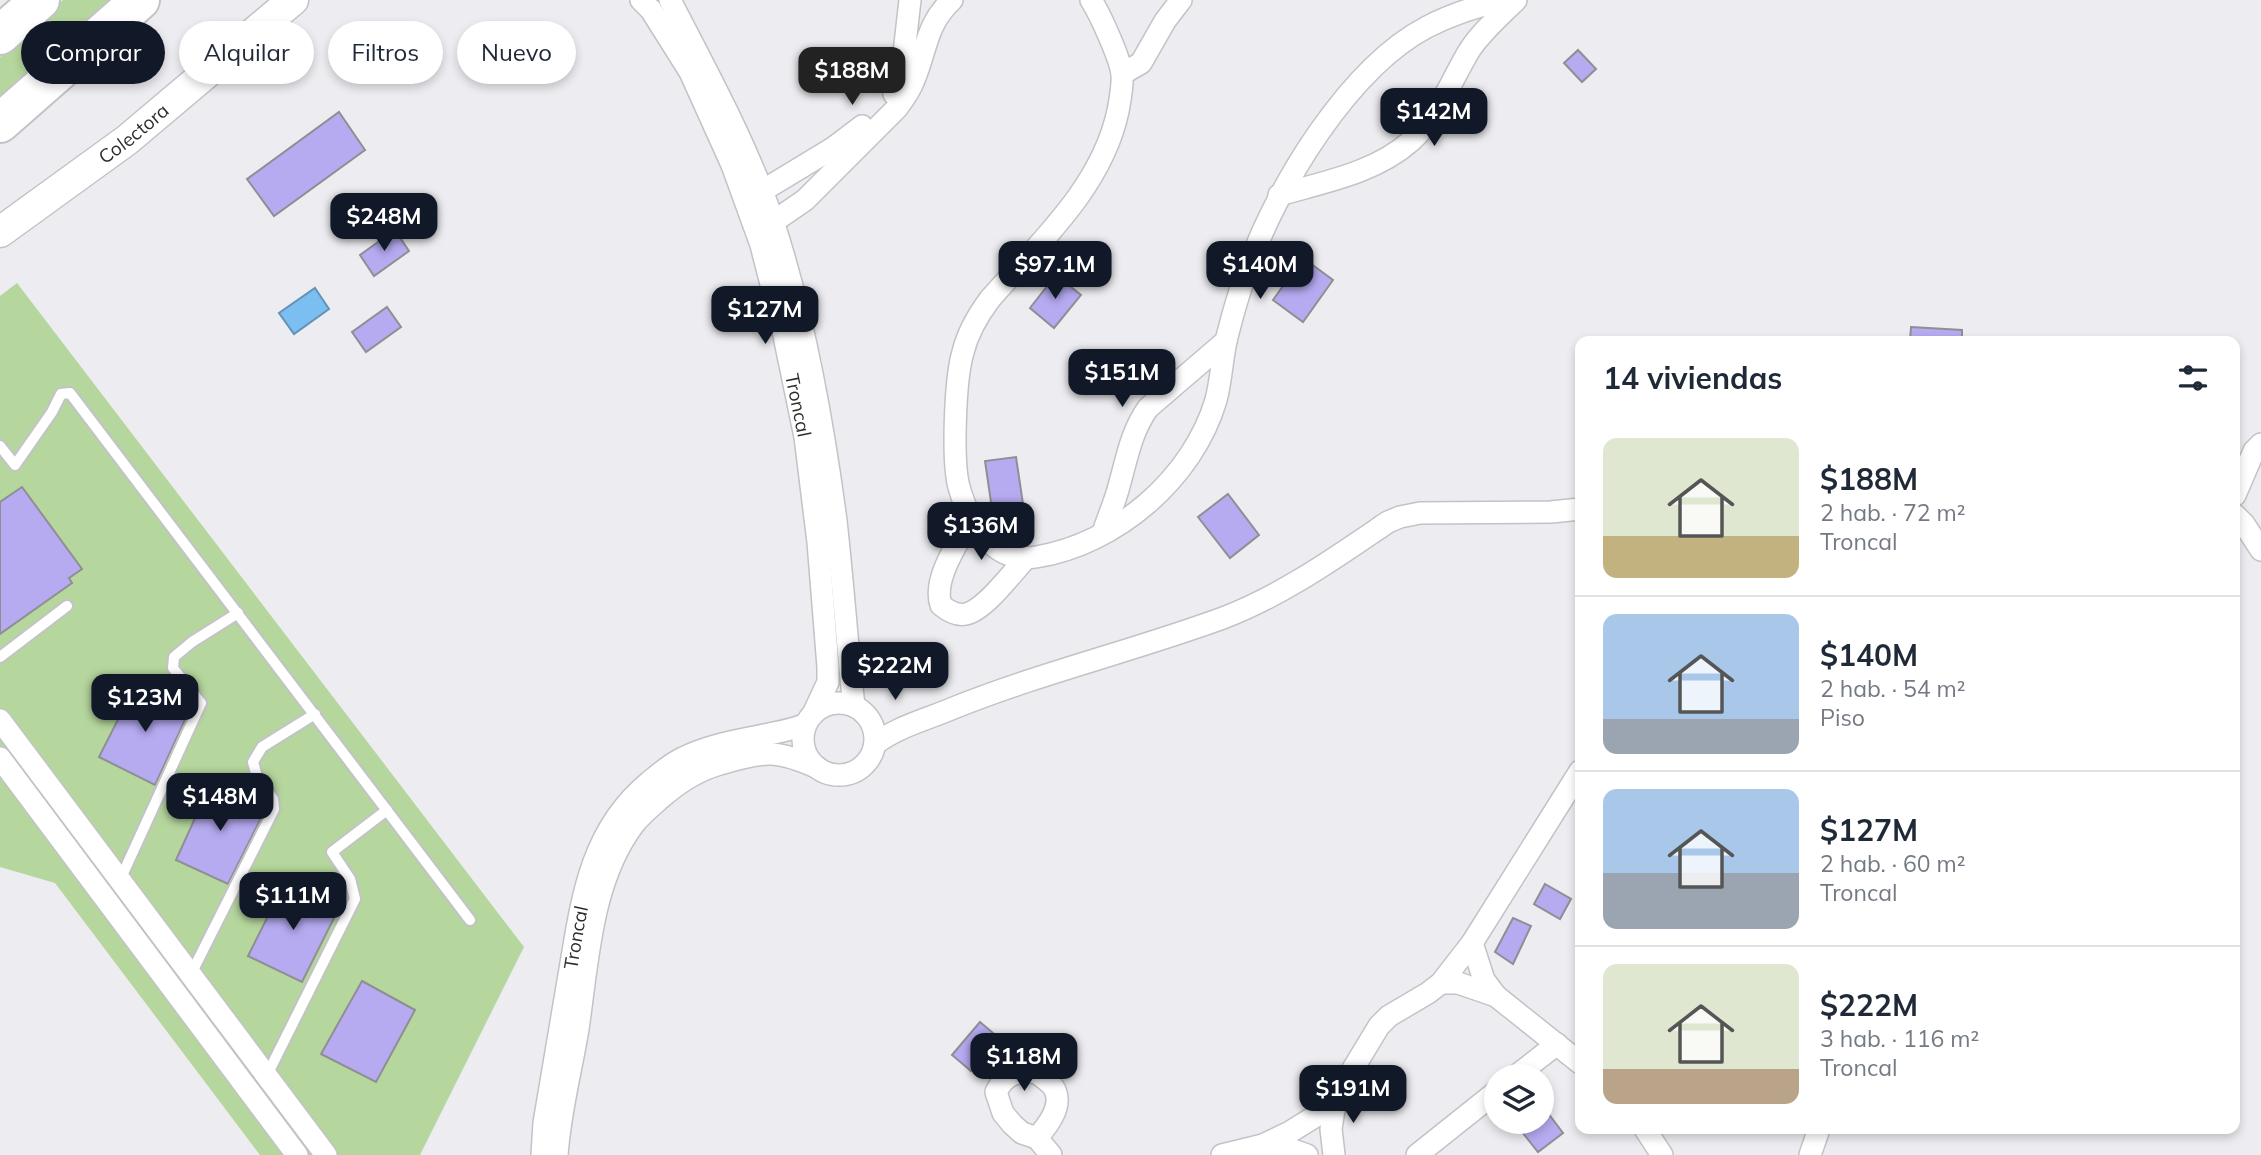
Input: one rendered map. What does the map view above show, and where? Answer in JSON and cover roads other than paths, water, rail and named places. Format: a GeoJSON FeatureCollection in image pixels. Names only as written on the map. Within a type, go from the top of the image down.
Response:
{"type":"FeatureCollection","features":[{"type":"Feature","properties":{"kind":"highway"},"geometry":{"type":"LineString","coordinates":[[0,35],[40,0]]}},
{"type":"Feature","properties":{"kind":"highway"},"geometry":{"type":"LineString","coordinates":[[0,123],[140,0]]}},
{"type":"Feature","properties":{"kind":"main road","name":"Colectora"},"geometry":{"type":"LineString","coordinates":[[0,232],[127,140],[293,0]]}},
{"type":"Feature","properties":{"kind":"street","name":"Troncal"},"geometry":{"type":"LineString","coordinates":[[641,0],[651,10],[690,72],[732,165],[761,245],[783,331],[805,437],[818,542],[827,653],[828,682],[803,736],[809,759],[818,768]]}},
{"type":"Feature","properties":{"kind":"street","name":"Troncal"},"geometry":{"type":"LineString","coordinates":[[557,1155],[560,1121],[573,1061],[596,910],[609,870],[634,824],[672,788],[711,766],[764,753],[794,757],[829,773],[841,775],[853,772],[863,765],[871,756],[875,744],[875,736],[862,713],[827,459],[792,287],[762,191],[715,85],[670,0]]}},
{"type":"Feature","properties":{"kind":"street"},"geometry":{"type":"LineString","coordinates":[[762,191],[833,148],[890,102],[901,80],[910,0]]}},
{"type":"Feature","properties":{"kind":"street"},"geometry":{"type":"LineString","coordinates":[[773,222],[805,200],[897,108],[915,79],[934,20],[952,0]]}},
{"type":"Feature","properties":{"kind":"street"},"geometry":{"type":"LineString","coordinates":[[1091,0],[1122,74],[1121,96],[1110,142],[1072,206],[990,299],[968,335],[962,355],[956,470],[959,488],[971,518],[985,539],[1000,551],[1026,558],[1050,555],[1103,533],[1150,502],[1170,483],[1203,434],[1216,399],[1226,341],[1248,268],[1279,195],[1332,114],[1374,68],[1396,48],[1425,28],[1459,12],[1504,0]]}},
{"type":"Feature","properties":{"kind":"street"},"geometry":{"type":"LineString","coordinates":[[1122,74],[1141,63],[1165,21],[1181,0]]}},
{"type":"Feature","properties":{"kind":"street"},"geometry":{"type":"LineString","coordinates":[[1279,195],[1371,167],[1413,140],[1427,124],[1481,35],[1516,0]]}},
{"type":"Feature","properties":{"kind":"street"},"geometry":{"type":"LineString","coordinates":[[1103,533],[1119,487],[1133,432],[1140,419],[1148,408],[1226,341]]}},
{"type":"Feature","properties":{"kind":"street"},"geometry":{"type":"LineString","coordinates":[[2240,463],[2258,447]]}},
{"type":"Feature","properties":{"kind":"street"},"geometry":{"type":"LineString","coordinates":[[2240,485],[2258,447]]}},
{"type":"Feature","properties":{"kind":"street"},"geometry":{"type":"LineString","coordinates":[[875,744],[892,732],[1002,689],[1254,606],[1287,589],[1388,522],[1401,517],[1420,513],[1575,510]]}},
{"type":"Feature","properties":{"kind":"street"},"geometry":{"type":"LineString","coordinates":[[971,518],[938,588],[941,605],[952,613],[966,614],[982,606],[1026,558]]}},
{"type":"Feature","properties":{"kind":"street"},"geometry":{"type":"LineString","coordinates":[[2240,520],[2261,550]]}},
{"type":"Feature","properties":{"kind":"street","name":"Troncal"},"geometry":{"type":"LineString","coordinates":[[542,1155],[544,1123],[583,895],[595,856],[608,831],[639,791],[681,759],[710,747],[789,732],[823,706],[833,703],[862,713]]}},
{"type":"Feature","properties":{"kind":"street"},"geometry":{"type":"LineString","coordinates":[[862,713],[895,723],[918,723]]}},
{"type":"Feature","properties":{"kind":"street"},"geometry":{"type":"LineString","coordinates":[[0,720],[326,1155]]}},
{"type":"Feature","properties":{"kind":"street"},"geometry":{"type":"LineString","coordinates":[[0,758],[297,1155]]}},
{"type":"Feature","properties":{"kind":"street"},"geometry":{"type":"LineString","coordinates":[[1222,1155],[1263,1145],[1290,1132],[1319,1114],[1336,1097],[1379,1026],[1398,1009],[1429,993],[1441,983],[1472,943],[1575,779]]}},
{"type":"Feature","properties":{"kind":"street"},"geometry":{"type":"LineString","coordinates":[[1472,943],[1484,980],[1496,996],[1575,1059]]}},
{"type":"Feature","properties":{"kind":"street"},"geometry":{"type":"LineString","coordinates":[[1441,983],[1458,983],[1496,996]]}},
{"type":"Feature","properties":{"kind":"street"},"geometry":{"type":"LineString","coordinates":[[1531,1064],[1557,1044]]}},
{"type":"Feature","properties":{"kind":"street"},"geometry":{"type":"LineString","coordinates":[[1334,1155],[1331,1129],[1336,1097]]}},
{"type":"Feature","properties":{"kind":"street"},"geometry":{"type":"LineString","coordinates":[[1417,1155],[1484,1102]]}},
{"type":"Feature","properties":{"kind":"street"},"geometry":{"type":"LineString","coordinates":[[1648,1134],[1662,1155]]}},
{"type":"Feature","properties":{"kind":"street"},"geometry":{"type":"LineString","coordinates":[[1810,1155],[1816,1134]]}},
{"type":"Feature","properties":{"kind":"street"},"geometry":{"type":"LineString","coordinates":[[1263,1145],[1287,1148],[1307,1155]]}},
{"type":"Feature","properties":{"kind":"lane"},"geometry":{"type":"LineString","coordinates":[[0,446],[15,465],[52,412],[61,394],[70,393],[470,920]]}},
{"type":"Feature","properties":{"kind":"lane"},"geometry":{"type":"LineString","coordinates":[[0,657],[67,606]]}},
{"type":"Feature","properties":{"kind":"lane"},"geometry":{"type":"LineString","coordinates":[[120,880],[201,703],[173,668],[174,657],[192,642],[238,613]]}},
{"type":"Feature","properties":{"kind":"lane"},"geometry":{"type":"LineString","coordinates":[[191,974],[274,809],[273,799],[257,777],[253,762],[262,747],[315,715]]}},
{"type":"Feature","properties":{"kind":"lane"},"geometry":{"type":"LineString","coordinates":[[271,1081],[355,899],[350,879],[332,852],[387,810]]}},
{"type":"Feature","properties":{"kind":"water"},"geometry":{"type":"Polygon","coordinates":[[[315,288],[329,309],[294,334],[279,313],[315,288]]]}}]}
